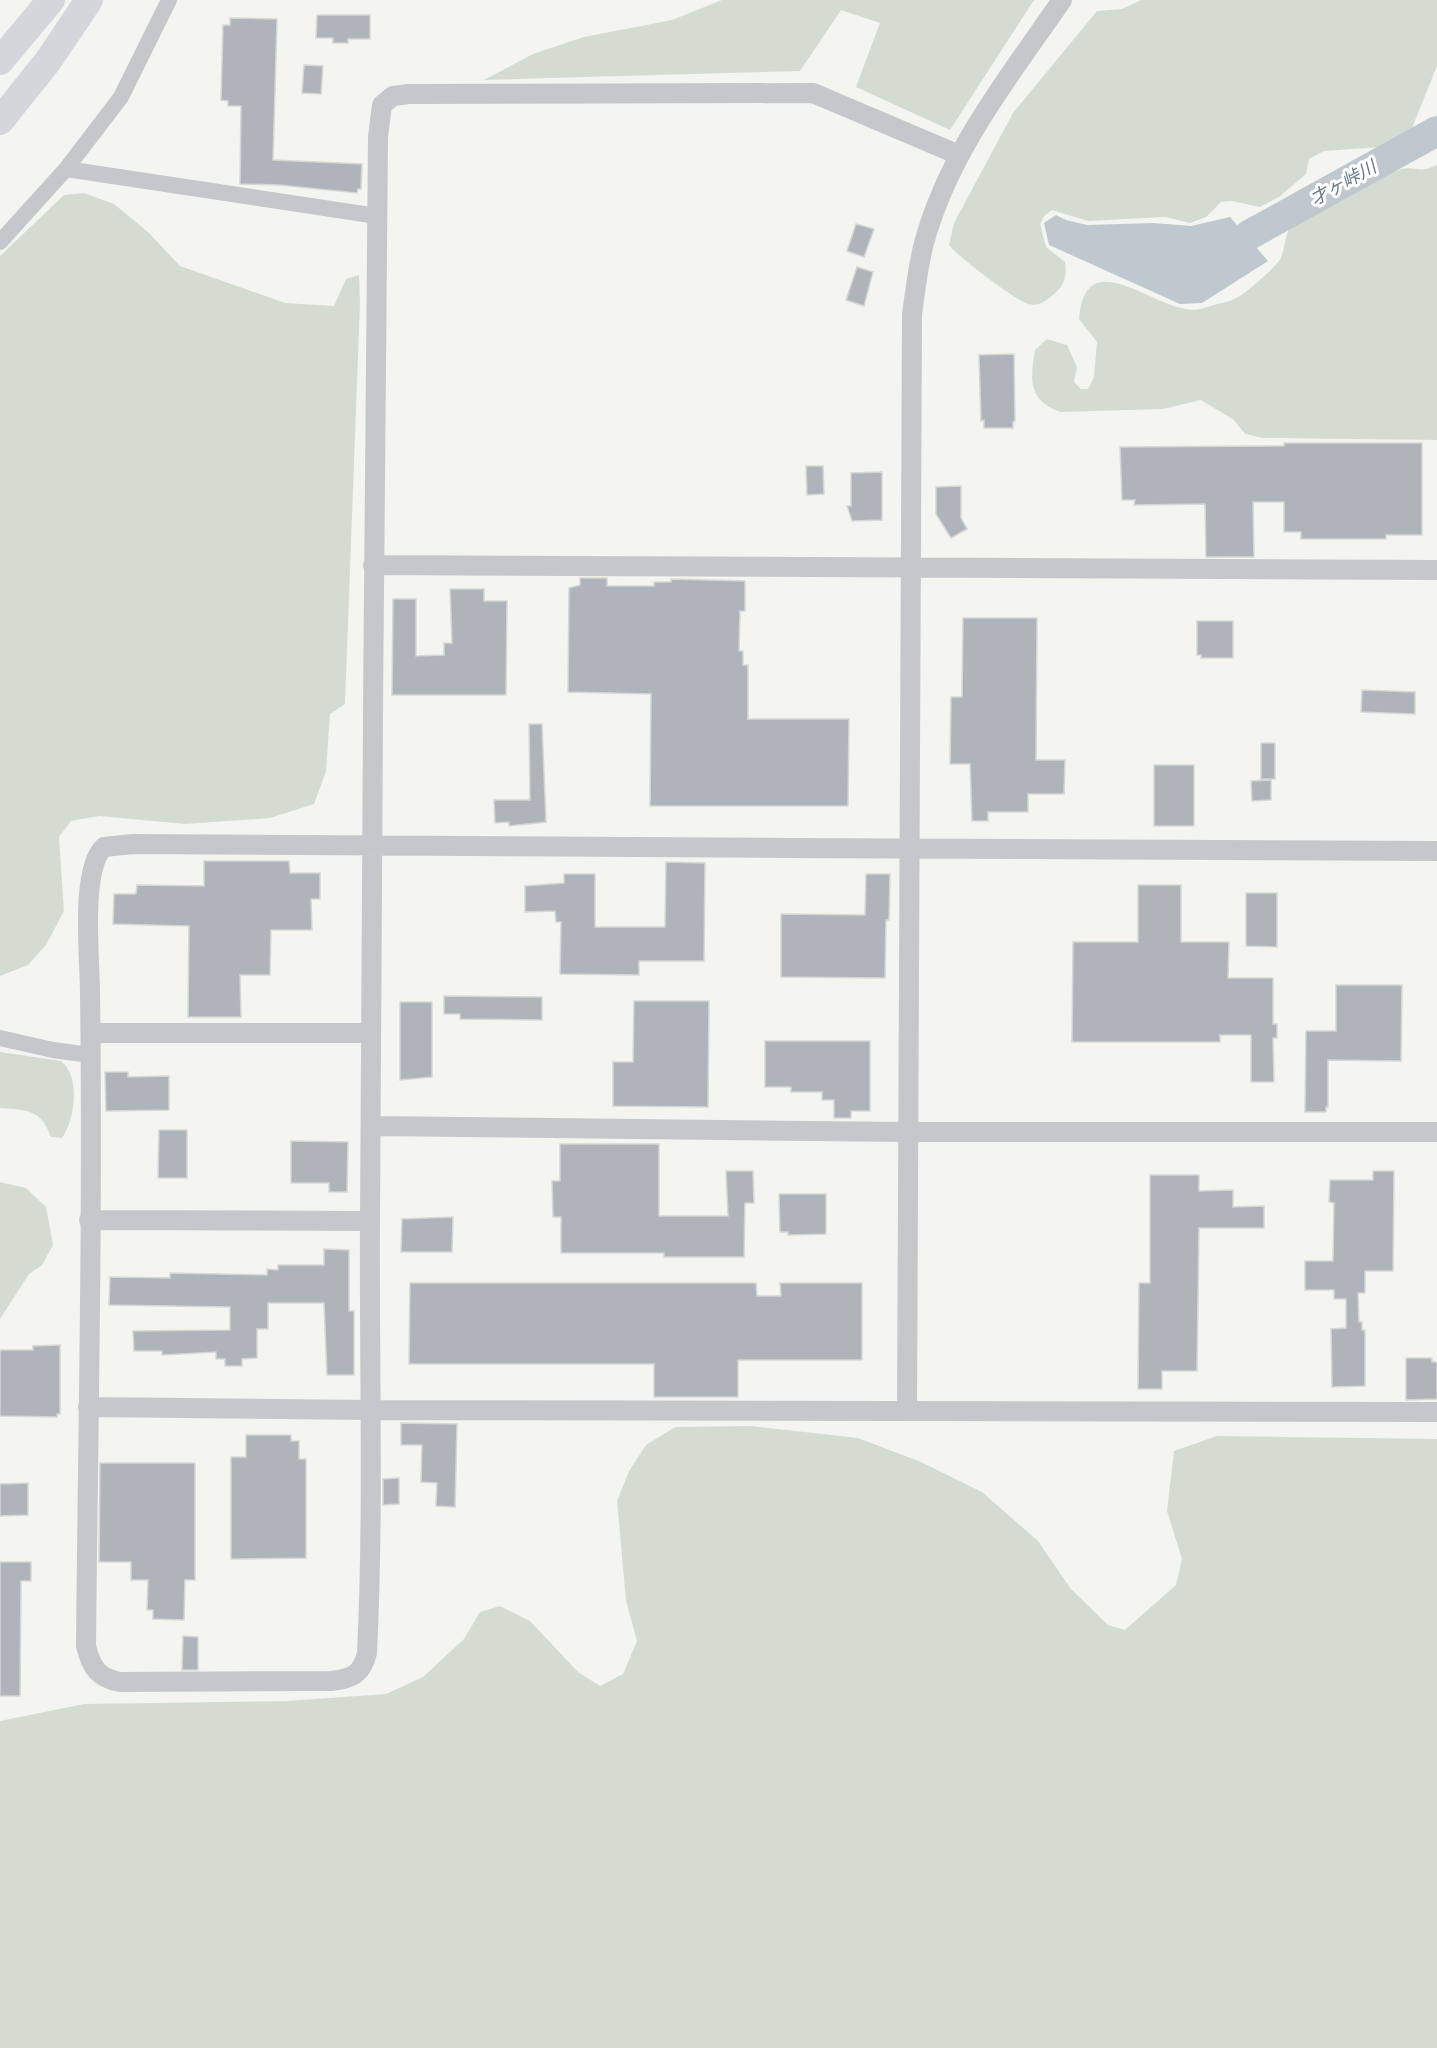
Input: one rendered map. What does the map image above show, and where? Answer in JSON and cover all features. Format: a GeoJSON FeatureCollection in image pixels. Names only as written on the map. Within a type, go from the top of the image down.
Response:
{"type":"FeatureCollection","features":[{"type":"Feature","properties":{"kind":"highway"},"geometry":{"type":"LineString","coordinates":[[0,40],[39,0]]}},
{"type":"Feature","properties":{"kind":"highway"},"geometry":{"type":"LineString","coordinates":[[0,61],[51,0]]}},
{"type":"Feature","properties":{"kind":"highway"},"geometry":{"type":"LineString","coordinates":[[0,99],[81,0]]}},
{"type":"Feature","properties":{"kind":"highway"},"geometry":{"type":"LineString","coordinates":[[0,121],[48,61],[89,0]]}},
{"type":"Feature","properties":{"kind":"street"},"geometry":{"type":"LineString","coordinates":[[0,242],[66,169],[121,97],[169,0]]}},
{"type":"Feature","properties":{"kind":"street"},"geometry":{"type":"LineString","coordinates":[[907,1410],[906,1132],[912,315],[924,243],[938,200],[959,155],[984,113],[1062,0]]}},
{"type":"Feature","properties":{"kind":"street"},"geometry":{"type":"LineString","coordinates":[[959,155],[813,93],[400,94],[388,100],[380,111],[373,565],[371,845],[372,1126],[367,1653],[358,1674],[331,1682],[134,1682],[109,1680],[92,1666],[86,1646],[91,1033],[90,875],[97,853],[104,847],[133,844],[371,845],[909,850],[1437,850]]}},
{"type":"Feature","properties":{"kind":"street"},"geometry":{"type":"LineString","coordinates":[[66,169],[377,216]]}},
{"type":"Feature","properties":{"kind":"street"},"geometry":{"type":"LineString","coordinates":[[373,565],[1437,570]]}},
{"type":"Feature","properties":{"kind":"street"},"geometry":{"type":"LineString","coordinates":[[91,1033],[371,1033]]}},
{"type":"Feature","properties":{"kind":"street"},"geometry":{"type":"LineString","coordinates":[[0,1038],[53,1050],[90,1055]]}},
{"type":"Feature","properties":{"kind":"street"},"geometry":{"type":"LineString","coordinates":[[372,1126],[906,1132],[1437,1132]]}},
{"type":"Feature","properties":{"kind":"street"},"geometry":{"type":"LineString","coordinates":[[89,1220],[370,1221]]}},
{"type":"Feature","properties":{"kind":"street"},"geometry":{"type":"LineString","coordinates":[[88,1407],[369,1410],[1437,1412]]}},
{"type":"Feature","properties":{"kind":"shaded area"},"geometry":{"type":"Polygon","coordinates":[[[722,0],[1034,0],[950,130],[856,87],[880,23],[841,10],[800,71],[484,80],[533,54],[584,37],[672,20],[722,0]]]}},
{"type":"Feature","properties":{"kind":"shaded area"},"geometry":{"type":"Polygon","coordinates":[[[1141,0],[1437,0],[1437,66],[1410,133],[1396,146],[1324,151],[1309,159],[1306,174],[1279,197],[1260,207],[1232,201],[1221,202],[1206,217],[1190,223],[1165,217],[1088,221],[1052,210],[1045,215],[1040,224],[1046,247],[1065,262],[1064,280],[1060,288],[1048,299],[1038,304],[1028,304],[987,277],[949,245],[954,223],[1013,113],[1097,11],[1122,9],[1141,0]]]}},
{"type":"Feature","properties":{"kind":"shaded area"},"geometry":{"type":"Polygon","coordinates":[[[1437,165],[1437,440],[1263,438],[1245,434],[1234,420],[1201,400],[1163,409],[1060,412],[1050,407],[1037,395],[1032,380],[1035,350],[1047,339],[1067,345],[1077,367],[1074,382],[1081,389],[1088,389],[1094,377],[1097,342],[1079,319],[1085,295],[1096,284],[1111,282],[1130,287],[1169,304],[1188,309],[1204,308],[1230,301],[1253,286],[1279,261],[1288,231],[1302,213],[1396,171],[1408,168],[1425,169],[1437,165]]]}},
{"type":"Feature","properties":{"kind":"shaded area"},"geometry":{"type":"Polygon","coordinates":[[[84,193],[114,204],[148,232],[180,266],[285,303],[334,306],[346,279],[359,275],[360,303],[345,704],[330,714],[326,771],[314,804],[270,818],[185,824],[99,816],[71,821],[59,837],[64,911],[46,945],[28,965],[0,976],[0,256],[64,195],[84,193]]]}},
{"type":"Feature","properties":{"kind":"shaded area"},"geometry":{"type":"Polygon","coordinates":[[[1056,215],[1087,225],[1153,223],[1191,226],[1230,217],[1268,261],[1202,303],[1180,304],[1049,245],[1044,223],[1056,215]]]}},
{"type":"Feature","properties":{"kind":"shaded area"},"geometry":{"type":"Polygon","coordinates":[[[0,1052],[61,1061],[67,1068],[74,1087],[74,1098],[67,1130],[62,1138],[51,1137],[42,1121],[32,1113],[0,1108],[0,1052]]]}},
{"type":"Feature","properties":{"kind":"shaded area"},"geometry":{"type":"Polygon","coordinates":[[[0,1182],[26,1188],[46,1207],[53,1245],[42,1265],[29,1274],[0,1319],[0,1182]]]}},
{"type":"Feature","properties":{"kind":"shaded area"},"geometry":{"type":"Polygon","coordinates":[[[751,1426],[858,1438],[921,1462],[982,1492],[1038,1541],[1071,1589],[1108,1625],[1125,1630],[1176,1585],[1182,1559],[1167,1511],[1174,1451],[1217,1436],[1437,1439],[1437,2048],[0,2048],[0,1721],[84,1704],[287,1701],[386,1694],[423,1677],[464,1639],[480,1612],[500,1606],[530,1621],[578,1672],[600,1686],[623,1674],[637,1641],[626,1601],[617,1501],[629,1471],[646,1445],[675,1427],[751,1426]]]}},
{"type":"Feature","properties":{"kind":"building"},"geometry":{"type":"Polygon","coordinates":[[[317,15],[370,15],[370,39],[348,39],[348,43],[333,43],[333,38],[316,38],[317,15]]]}},
{"type":"Feature","properties":{"kind":"building"},"geometry":{"type":"Polygon","coordinates":[[[230,18],[277,19],[273,160],[362,164],[361,189],[358,189],[357,193],[280,185],[240,184],[241,106],[228,106],[228,101],[221,100],[223,25],[230,25],[230,18]]]}},
{"type":"Feature","properties":{"kind":"building"},"geometry":{"type":"Polygon","coordinates":[[[304,65],[323,66],[321,94],[302,93],[304,65]]]}},
{"type":"Feature","properties":{"kind":"building"},"geometry":{"type":"Polygon","coordinates":[[[856,224],[874,229],[864,257],[847,251],[856,224]]]}},
{"type":"Feature","properties":{"kind":"building"},"geometry":{"type":"Polygon","coordinates":[[[857,267],[873,272],[864,306],[846,300],[857,267]]]}},
{"type":"Feature","properties":{"kind":"building"},"geometry":{"type":"Polygon","coordinates":[[[1014,354],[1015,421],[1013,428],[984,428],[984,420],[981,421],[979,355],[1014,354]]]}},
{"type":"Feature","properties":{"kind":"building"},"geometry":{"type":"Polygon","coordinates":[[[1284,443],[1422,443],[1422,535],[1386,535],[1386,539],[1301,539],[1301,532],[1284,532],[1284,502],[1253,502],[1254,557],[1206,557],[1205,504],[1134,505],[1135,500],[1122,500],[1120,447],[1284,446],[1284,443]]]}},
{"type":"Feature","properties":{"kind":"building"},"geometry":{"type":"Polygon","coordinates":[[[806,466],[823,466],[824,494],[807,495],[806,466]]]}},
{"type":"Feature","properties":{"kind":"building"},"geometry":{"type":"Polygon","coordinates":[[[882,472],[882,520],[852,521],[847,506],[851,506],[851,473],[882,472]]]}},
{"type":"Feature","properties":{"kind":"building"},"geometry":{"type":"Polygon","coordinates":[[[961,486],[961,518],[967,529],[951,538],[936,514],[936,487],[961,486]]]}},
{"type":"Feature","properties":{"kind":"building"},"geometry":{"type":"Polygon","coordinates":[[[580,578],[607,578],[607,586],[654,586],[654,582],[671,582],[671,579],[745,581],[745,611],[740,611],[739,651],[743,651],[743,665],[748,665],[748,719],[849,719],[848,806],[650,806],[651,694],[568,692],[569,588],[580,585],[580,578]]]}},
{"type":"Feature","properties":{"kind":"building"},"geometry":{"type":"Polygon","coordinates":[[[450,589],[484,589],[484,601],[507,601],[506,695],[392,695],[393,599],[416,599],[416,656],[444,655],[444,643],[452,643],[450,589]]]}},
{"type":"Feature","properties":{"kind":"building"},"geometry":{"type":"Polygon","coordinates":[[[963,618],[1037,618],[1036,760],[1065,760],[1064,794],[1028,794],[1028,812],[988,812],[988,821],[972,821],[970,764],[950,764],[951,697],[962,697],[963,618]]]}},
{"type":"Feature","properties":{"kind":"building"},"geometry":{"type":"Polygon","coordinates":[[[1197,621],[1233,621],[1233,658],[1201,658],[1201,655],[1197,655],[1197,621]]]}},
{"type":"Feature","properties":{"kind":"building"},"geometry":{"type":"Polygon","coordinates":[[[1362,690],[1415,692],[1415,714],[1361,712],[1362,690]]]}},
{"type":"Feature","properties":{"kind":"building"},"geometry":{"type":"Polygon","coordinates":[[[529,724],[542,724],[546,822],[509,826],[509,822],[495,823],[494,800],[530,800],[529,724]]]}},
{"type":"Feature","properties":{"kind":"building"},"geometry":{"type":"Polygon","coordinates":[[[1261,743],[1275,743],[1275,779],[1261,779],[1261,743]]]}},
{"type":"Feature","properties":{"kind":"building"},"geometry":{"type":"Polygon","coordinates":[[[1154,765],[1194,765],[1194,826],[1154,826],[1154,765]]]}},
{"type":"Feature","properties":{"kind":"building"},"geometry":{"type":"Polygon","coordinates":[[[1271,780],[1271,800],[1252,801],[1251,781],[1271,780]]]}},
{"type":"Feature","properties":{"kind":"building"},"geometry":{"type":"Polygon","coordinates":[[[204,861],[289,861],[290,873],[320,873],[320,899],[311,899],[312,930],[271,930],[270,975],[240,975],[241,1017],[188,1017],[189,926],[113,924],[114,894],[136,894],[137,885],[204,886],[204,861]]]}},
{"type":"Feature","properties":{"kind":"building"},"geometry":{"type":"Polygon","coordinates":[[[666,862],[705,863],[704,961],[639,961],[639,975],[560,974],[561,922],[556,922],[555,911],[525,912],[525,886],[564,883],[564,874],[595,874],[595,927],[665,927],[666,862]]]}},
{"type":"Feature","properties":{"kind":"building"},"geometry":{"type":"Polygon","coordinates":[[[866,874],[890,874],[885,978],[781,977],[781,914],[865,915],[866,874]]]}},
{"type":"Feature","properties":{"kind":"building"},"geometry":{"type":"Polygon","coordinates":[[[1138,885],[1181,885],[1181,942],[1229,942],[1228,978],[1273,978],[1273,1024],[1277,1024],[1277,1038],[1273,1038],[1274,1082],[1251,1082],[1251,1035],[1220,1035],[1220,1042],[1072,1042],[1073,942],[1138,942],[1138,885]]]}},
{"type":"Feature","properties":{"kind":"building"},"geometry":{"type":"Polygon","coordinates":[[[1246,893],[1277,893],[1277,947],[1246,946],[1246,893]]]}},
{"type":"Feature","properties":{"kind":"building"},"geometry":{"type":"Polygon","coordinates":[[[1336,985],[1402,985],[1401,1061],[1328,1060],[1328,1107],[1326,1107],[1326,1112],[1305,1112],[1306,1031],[1336,1031],[1336,985]]]}},
{"type":"Feature","properties":{"kind":"building"},"geometry":{"type":"Polygon","coordinates":[[[444,996],[542,997],[542,1020],[460,1019],[460,1014],[444,1014],[444,996]]]}},
{"type":"Feature","properties":{"kind":"building"},"geometry":{"type":"Polygon","coordinates":[[[634,1001],[709,1001],[708,1107],[613,1106],[613,1062],[633,1062],[634,1001]]]}},
{"type":"Feature","properties":{"kind":"building"},"geometry":{"type":"Polygon","coordinates":[[[400,1002],[432,1002],[432,1077],[400,1080],[400,1002]]]}},
{"type":"Feature","properties":{"kind":"building"},"geometry":{"type":"Polygon","coordinates":[[[765,1041],[870,1041],[870,1111],[851,1111],[851,1118],[834,1118],[834,1100],[822,1100],[822,1092],[791,1092],[791,1087],[765,1087],[765,1041]]]}},
{"type":"Feature","properties":{"kind":"building"},"geometry":{"type":"Polygon","coordinates":[[[105,1072],[128,1072],[128,1077],[169,1076],[169,1110],[106,1111],[105,1072]]]}},
{"type":"Feature","properties":{"kind":"building"},"geometry":{"type":"Polygon","coordinates":[[[159,1130],[187,1130],[187,1178],[158,1178],[159,1130]]]}},
{"type":"Feature","properties":{"kind":"building"},"geometry":{"type":"Polygon","coordinates":[[[291,1141],[348,1142],[347,1192],[329,1192],[329,1183],[291,1183],[291,1141]]]}},
{"type":"Feature","properties":{"kind":"building"},"geometry":{"type":"Polygon","coordinates":[[[560,1144],[659,1144],[659,1216],[728,1216],[726,1171],[753,1171],[754,1203],[745,1203],[744,1257],[664,1257],[664,1253],[561,1253],[561,1217],[553,1217],[552,1181],[560,1181],[560,1144]]]}},
{"type":"Feature","properties":{"kind":"building"},"geometry":{"type":"Polygon","coordinates":[[[1373,1171],[1394,1171],[1393,1271],[1365,1271],[1365,1293],[1358,1293],[1359,1322],[1362,1322],[1362,1330],[1365,1330],[1365,1386],[1332,1387],[1331,1329],[1346,1328],[1346,1299],[1334,1299],[1334,1290],[1305,1290],[1305,1261],[1333,1261],[1334,1203],[1329,1202],[1330,1180],[1373,1180],[1373,1171]]]}},
{"type":"Feature","properties":{"kind":"building"},"geometry":{"type":"Polygon","coordinates":[[[1150,1175],[1199,1175],[1199,1191],[1233,1190],[1233,1207],[1264,1206],[1264,1228],[1199,1228],[1197,1371],[1162,1371],[1162,1389],[1138,1389],[1139,1283],[1150,1283],[1150,1175]]]}},
{"type":"Feature","properties":{"kind":"building"},"geometry":{"type":"Polygon","coordinates":[[[779,1194],[826,1194],[826,1234],[788,1235],[788,1232],[780,1232],[779,1194]]]}},
{"type":"Feature","properties":{"kind":"building"},"geometry":{"type":"Polygon","coordinates":[[[453,1217],[452,1252],[401,1252],[402,1219],[453,1217]]]}},
{"type":"Feature","properties":{"kind":"building"},"geometry":{"type":"Polygon","coordinates":[[[324,1249],[349,1250],[349,1311],[354,1311],[354,1375],[327,1375],[324,1303],[268,1303],[268,1329],[257,1329],[257,1358],[242,1359],[242,1366],[225,1366],[225,1359],[216,1359],[216,1352],[162,1355],[162,1351],[134,1351],[133,1331],[230,1330],[230,1307],[109,1305],[110,1277],[170,1278],[170,1273],[267,1275],[267,1269],[278,1270],[278,1265],[324,1265],[324,1249]]]}},
{"type":"Feature","properties":{"kind":"building"},"geometry":{"type":"Polygon","coordinates":[[[410,1283],[756,1283],[757,1296],[781,1296],[780,1283],[862,1283],[862,1360],[738,1360],[738,1397],[654,1397],[654,1364],[409,1364],[410,1283]]]}},
{"type":"Feature","properties":{"kind":"building"},"geometry":{"type":"Polygon","coordinates":[[[60,1345],[60,1414],[57,1414],[57,1417],[0,1416],[0,1350],[33,1350],[33,1346],[60,1345]]]}},
{"type":"Feature","properties":{"kind":"building"},"geometry":{"type":"Polygon","coordinates":[[[1406,1358],[1432,1358],[1432,1362],[1437,1362],[1437,1399],[1406,1400],[1406,1358]]]}},
{"type":"Feature","properties":{"kind":"building"},"geometry":{"type":"Polygon","coordinates":[[[401,1423],[457,1424],[455,1507],[436,1506],[437,1483],[421,1482],[422,1445],[401,1445],[401,1423]]]}},
{"type":"Feature","properties":{"kind":"building"},"geometry":{"type":"Polygon","coordinates":[[[246,1435],[291,1435],[291,1441],[299,1441],[299,1459],[306,1459],[306,1558],[231,1559],[231,1457],[246,1457],[246,1435]]]}},
{"type":"Feature","properties":{"kind":"building"},"geometry":{"type":"Polygon","coordinates":[[[100,1463],[195,1463],[195,1580],[185,1580],[184,1620],[153,1619],[153,1610],[147,1610],[148,1580],[131,1580],[131,1562],[99,1562],[100,1463]]]}},
{"type":"Feature","properties":{"kind":"building"},"geometry":{"type":"Polygon","coordinates":[[[399,1478],[399,1504],[383,1505],[383,1479],[399,1478]]]}},
{"type":"Feature","properties":{"kind":"building"},"geometry":{"type":"Polygon","coordinates":[[[28,1483],[28,1515],[0,1516],[0,1484],[28,1483]]]}},
{"type":"Feature","properties":{"kind":"building"},"geometry":{"type":"Polygon","coordinates":[[[0,1562],[31,1562],[31,1581],[21,1581],[20,1696],[0,1696],[0,1562]]]}},
{"type":"Feature","properties":{"kind":"building"},"geometry":{"type":"Polygon","coordinates":[[[183,1636],[198,1637],[198,1670],[182,1670],[183,1636]]]}},
{"type":"Feature","properties":{"kind":"waterway","name":"才ヶ峠川"},"geometry":{"type":"LineString","coordinates":[[1249,235],[1437,131]]}}]}
